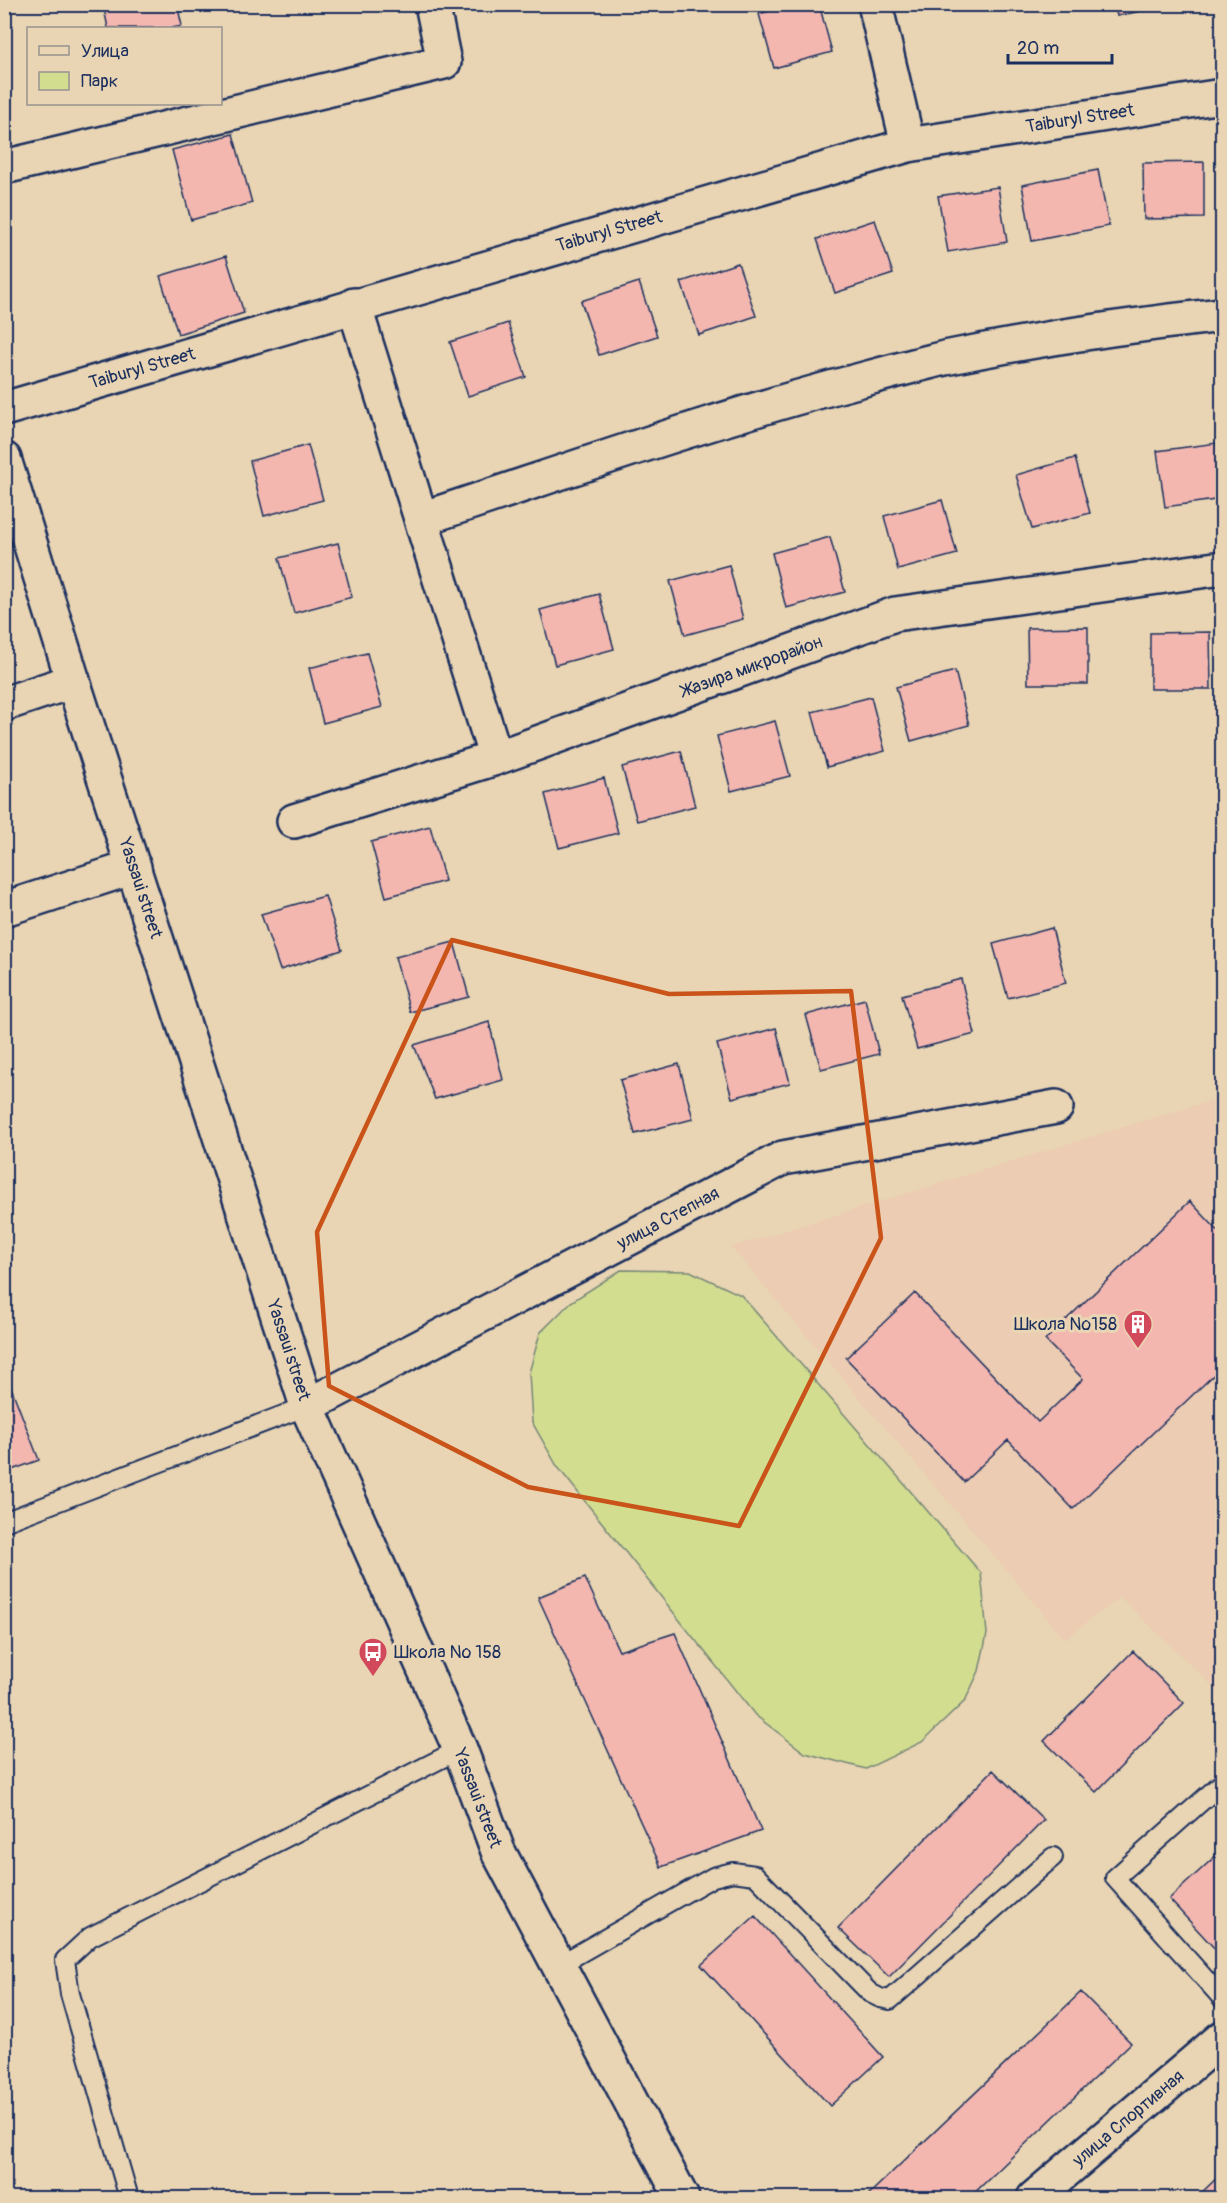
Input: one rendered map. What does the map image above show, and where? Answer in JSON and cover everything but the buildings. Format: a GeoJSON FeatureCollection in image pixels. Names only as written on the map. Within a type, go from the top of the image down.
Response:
{"type":"FeatureCollection","features":[{"type":"Feature","properties":{"kind":"street"},"geometry":{"type":"LineString","coordinates":[[4,167],[444,62],[432,4]]}},
{"type":"Feature","properties":{"kind":"street"},"geometry":{"type":"LineString","coordinates":[[875,4],[908,145]]}},
{"type":"Feature","properties":{"kind":"street","name":"Taiburyl Street"},"geometry":{"type":"LineString","coordinates":[[4,409],[908,145],[1222,96]]}},
{"type":"Feature","properties":{"kind":"street"},"geometry":{"type":"LineString","coordinates":[[354,305],[496,758]]}},
{"type":"Feature","properties":{"kind":"street"},"geometry":{"type":"LineString","coordinates":[[422,519],[747,411],[934,361],[1024,344],[1222,315]]}},
{"type":"Feature","properties":{"kind":"street","name":"Yassaui street"},"geometry":{"type":"LineString","coordinates":[[4,459],[307,1407],[460,1749],[498,1851],[682,2199]]}},
{"type":"Feature","properties":{"kind":"street","name":"Жазира микрорайон"},"geometry":{"type":"LineString","coordinates":[[294,821],[496,758],[895,614],[1222,568]]}},
{"type":"Feature","properties":{"kind":"street"},"geometry":{"type":"LineString","coordinates":[[4,704],[74,681]]}},
{"type":"Feature","properties":{"kind":"street"},"geometry":{"type":"LineString","coordinates":[[4,909],[134,867]]}},
{"type":"Feature","properties":{"kind":"street","name":"улица Степная"},"geometry":{"type":"LineString","coordinates":[[307,1407],[783,1158],[1056,1107]]}},
{"type":"Feature","properties":{"kind":"street","name":"улица Спортивная"},"geometry":{"type":"LineString","coordinates":[[1034,2199],[1222,2038]]}},
{"type":"Feature","properties":{"kind":"lane"},"geometry":{"type":"LineString","coordinates":[[4,1522],[307,1407]]}},
{"type":"Feature","properties":{"kind":"lane"},"geometry":{"type":"LineString","coordinates":[[129,2199],[70,1994],[65,1960],[90,1937],[460,1749]]}},
{"type":"Feature","properties":{"kind":"lane"},"geometry":{"type":"LineString","coordinates":[[1222,1783],[1115,1878],[1222,1998]]}},
{"type":"Feature","properties":{"kind":"lane"},"geometry":{"type":"LineString","coordinates":[[559,1965],[713,1877],[733,1872],[754,1875],[870,1993],[890,2000],[1053,1857]]}},
{"type":"Feature","properties":{"kind":"highlighted area"},"geometry":{"type":"Polygon","coordinates":[[[452,940],[669,994],[851,991],[881,1238],[739,1526],[528,1487],[329,1386],[317,1232],[452,940]]]}},
{"type":"Feature","properties":{"kind":"shaded area"},"geometry":{"type":"Polygon","coordinates":[[[1222,1097],[1222,1695],[1120,1597],[1065,1639],[731,1247],[1222,1097]]]}},
{"type":"Feature","properties":{"kind":"green space"},"geometry":{"type":"Polygon","coordinates":[[[621,1270],[690,1271],[741,1295],[981,1573],[987,1634],[979,1671],[965,1701],[922,1742],[866,1769],[805,1753],[755,1715],[557,1466],[532,1422],[529,1373],[540,1333],[571,1302],[621,1270]]]}},
{"type":"Feature","properties":{"kind":"place","name":"Школа №158"},"geometry":{"type":"Point","coordinates":[1138,1350]}},
{"type":"Feature","properties":{"kind":"place","name":"Школа № 158"},"geometry":{"type":"Point","coordinates":[373,1678]}}]}
